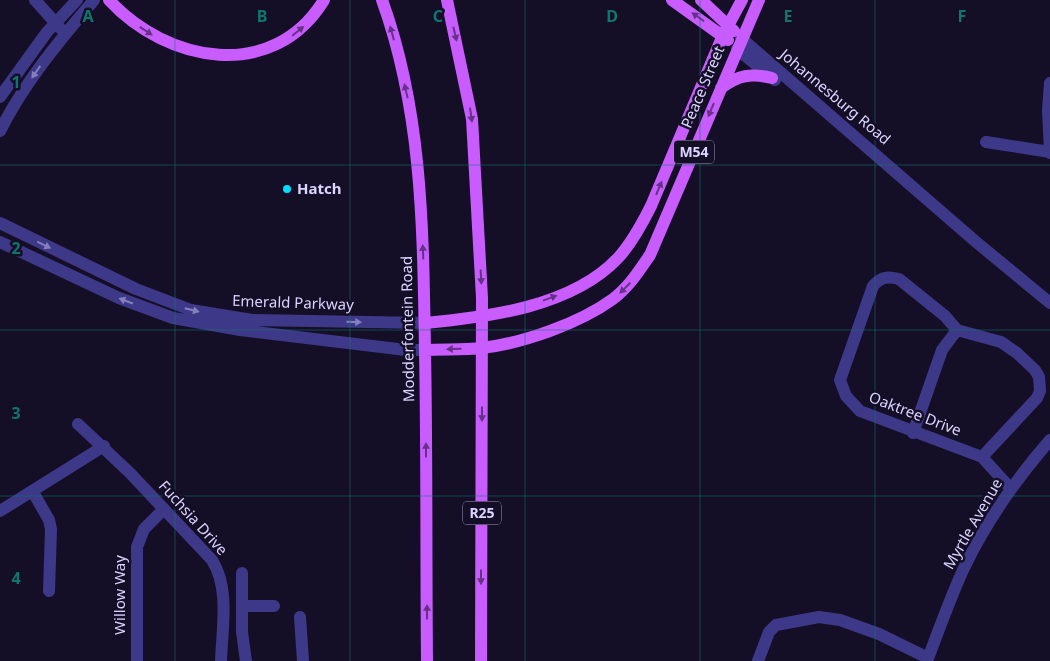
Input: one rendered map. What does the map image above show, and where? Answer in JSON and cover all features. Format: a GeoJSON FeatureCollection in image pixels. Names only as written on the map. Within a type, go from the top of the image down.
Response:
{"type":"FeatureCollection","features":[{"type":"Feature","properties":{"kind":"main road"},"geometry":{"type":"LineString","coordinates":[[108,0],[134,23],[170,44],[204,53],[224,54],[261,50],[277,45],[305,25],[324,0]]}},
{"type":"Feature","properties":{"kind":"main road","name":"Modderfontein Road"},"geometry":{"type":"LineString","coordinates":[[382,0],[413,120],[420,171],[425,323],[427,661]]}},
{"type":"Feature","properties":{"kind":"main road","name":"R25"},"geometry":{"type":"LineString","coordinates":[[447,0],[472,119],[482,318],[481,661]]}},
{"type":"Feature","properties":{"kind":"main road"},"geometry":{"type":"LineString","coordinates":[[672,0],[726,30]]}},
{"type":"Feature","properties":{"kind":"main road"},"geometry":{"type":"LineString","coordinates":[[701,0],[739,43]]}},
{"type":"Feature","properties":{"kind":"main road","name":"Peace Street"},"geometry":{"type":"LineString","coordinates":[[482,318],[538,303],[570,291],[605,269],[618,257],[637,231],[651,206],[726,30],[742,0]]}},
{"type":"Feature","properties":{"kind":"main road","name":"Peace Street"},"geometry":{"type":"LineString","coordinates":[[425,350],[482,348],[552,330],[592,312],[614,298],[634,279],[650,255],[759,0]]}},
{"type":"Feature","properties":{"kind":"main road"},"geometry":{"type":"LineString","coordinates":[[721,88],[742,76],[760,75],[772,78]]}},
{"type":"Feature","properties":{"kind":"main road","name":"M54"},"geometry":{"type":"LineString","coordinates":[[425,323],[482,318]]}},
{"type":"Feature","properties":{"kind":"street"},"geometry":{"type":"LineString","coordinates":[[35,0],[66,33]]}},
{"type":"Feature","properties":{"kind":"street"},"geometry":{"type":"LineString","coordinates":[[0,131],[4,101],[55,22],[63,5],[77,0]]}},
{"type":"Feature","properties":{"kind":"street"},"geometry":{"type":"LineString","coordinates":[[4,101],[94,0]]}},
{"type":"Feature","properties":{"kind":"street"},"geometry":{"type":"LineString","coordinates":[[63,5],[76,21]]}},
{"type":"Feature","properties":{"kind":"street","name":"Johannesburg Road"},"geometry":{"type":"LineString","coordinates":[[739,43],[772,78],[880,166],[907,182]]}},
{"type":"Feature","properties":{"kind":"street","name":"Johannesburg Road"},"geometry":{"type":"LineString","coordinates":[[739,43],[893,168],[1050,303]]}},
{"type":"Feature","properties":{"kind":"street"},"geometry":{"type":"LineString","coordinates":[[986,142],[1050,153],[1048,110],[1050,83]]}},
{"type":"Feature","properties":{"kind":"street","name":"Emerald Parkway"},"geometry":{"type":"LineString","coordinates":[[0,223],[136,289],[191,310],[252,320],[425,323]]}},
{"type":"Feature","properties":{"kind":"street","name":"Emerald Parkway"},"geometry":{"type":"LineString","coordinates":[[0,242],[119,298],[173,318],[240,330],[406,350],[425,350]]}},
{"type":"Feature","properties":{"kind":"street","name":"Oaktree Drive"},"geometry":{"type":"LineString","coordinates":[[982,457],[1037,398],[1040,392],[1039,378],[1035,370],[1008,346],[957,330],[945,316],[899,279],[884,277],[873,286],[840,380],[842,388],[851,404],[860,412],[982,457],[1011,489]]}},
{"type":"Feature","properties":{"kind":"street"},"geometry":{"type":"LineString","coordinates":[[913,433],[942,350],[957,330]]}},
{"type":"Feature","properties":{"kind":"street","name":"Fuchsia Drive"},"geometry":{"type":"LineString","coordinates":[[78,424],[104,446],[212,560],[219,571],[222,596],[221,661]]}},
{"type":"Feature","properties":{"kind":"street","name":"Myrtle Avenue"},"geometry":{"type":"LineString","coordinates":[[927,660],[964,568],[1011,489],[1050,440]]}},
{"type":"Feature","properties":{"kind":"street"},"geometry":{"type":"LineString","coordinates":[[0,511],[104,446]]}},
{"type":"Feature","properties":{"kind":"street"},"geometry":{"type":"LineString","coordinates":[[33,492],[49,520],[51,529],[49,591]]}},
{"type":"Feature","properties":{"kind":"street","name":"Willow Way"},"geometry":{"type":"LineString","coordinates":[[137,661],[136,547],[144,529],[164,509]]}},
{"type":"Feature","properties":{"kind":"street"},"geometry":{"type":"LineString","coordinates":[[242,573],[243,650],[246,661]]}},
{"type":"Feature","properties":{"kind":"street"},"geometry":{"type":"LineString","coordinates":[[242,606],[274,606]]}},
{"type":"Feature","properties":{"kind":"street"},"geometry":{"type":"LineString","coordinates":[[300,617],[303,661]]}},
{"type":"Feature","properties":{"kind":"street"},"geometry":{"type":"LineString","coordinates":[[758,661],[769,632],[776,625],[819,617],[840,620],[879,634],[927,660]]}},
{"type":"Feature","properties":{"kind":"place","name":"Hatch"},"geometry":{"type":"Point","coordinates":[287,189]}}]}
